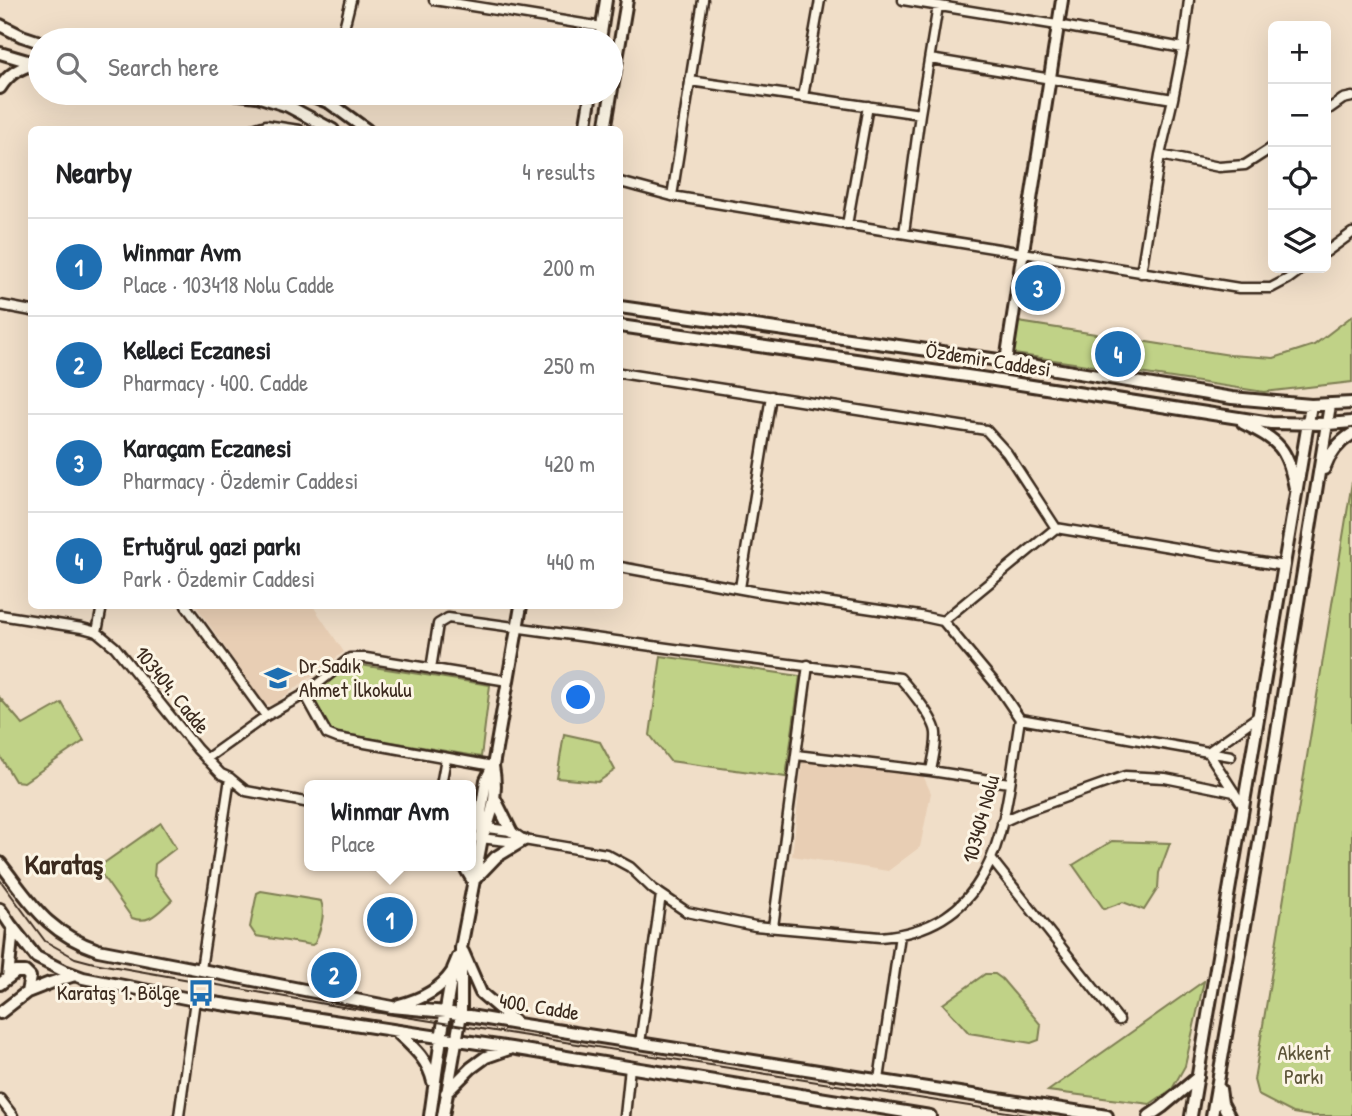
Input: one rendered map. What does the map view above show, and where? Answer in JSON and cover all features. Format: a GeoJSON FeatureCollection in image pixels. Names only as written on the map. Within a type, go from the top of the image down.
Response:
{"type":"FeatureCollection","features":[{"type":"Feature","properties":{"kind":"main road"},"geometry":{"type":"LineString","coordinates":[[602,27],[606,0]]}},
{"type":"Feature","properties":{"kind":"main road"},"geometry":{"type":"LineString","coordinates":[[622,28],[627,0]]}},
{"type":"Feature","properties":{"kind":"main road"},"geometry":{"type":"LineString","coordinates":[[1006,361],[1062,0]]}},
{"type":"Feature","properties":{"kind":"main road"},"geometry":{"type":"LineString","coordinates":[[0,25],[28,38]]}},
{"type":"Feature","properties":{"kind":"main road"},"geometry":{"type":"LineString","coordinates":[[0,54],[28,61]]}},
{"type":"Feature","properties":{"kind":"main road"},"geometry":{"type":"LineString","coordinates":[[0,88],[11,74],[28,66]]}},
{"type":"Feature","properties":{"kind":"main road"},"geometry":{"type":"LineString","coordinates":[[285,105],[326,126]]}},
{"type":"Feature","properties":{"kind":"main road"},"geometry":{"type":"LineString","coordinates":[[336,105],[362,126]]}},
{"type":"Feature","properties":{"kind":"main road"},"geometry":{"type":"LineString","coordinates":[[587,126],[589,105]]}},
{"type":"Feature","properties":{"kind":"main road"},"geometry":{"type":"LineString","coordinates":[[606,126],[609,105]]}},
{"type":"Feature","properties":{"kind":"main road"},"geometry":{"type":"LineString","coordinates":[[623,302],[649,312]]}},
{"type":"Feature","properties":{"kind":"main road","name":"Özdemir Caddesi"},"geometry":{"type":"LineString","coordinates":[[623,308],[1006,361],[1232,398],[1311,405],[1352,403]]}},
{"type":"Feature","properties":{"kind":"main road","name":"Özdemir Caddesi"},"geometry":{"type":"LineString","coordinates":[[623,326],[1271,423],[1352,422]]}},
{"type":"Feature","properties":{"kind":"main road"},"geometry":{"type":"LineString","coordinates":[[1191,1116],[1311,405]]}},
{"type":"Feature","properties":{"kind":"main road"},"geometry":{"type":"LineString","coordinates":[[1212,1116],[1330,405]]}},
{"type":"Feature","properties":{"kind":"main road"},"geometry":{"type":"LineString","coordinates":[[1234,418],[1265,434],[1282,449],[1289,464],[1296,494]]}},
{"type":"Feature","properties":{"kind":"main road"},"geometry":{"type":"LineString","coordinates":[[1314,495],[1328,458],[1345,438],[1352,434]]}},
{"type":"Feature","properties":{"kind":"main road"},"geometry":{"type":"LineString","coordinates":[[476,851],[486,780],[493,766],[521,609]]}},
{"type":"Feature","properties":{"kind":"main road"},"geometry":{"type":"LineString","coordinates":[[478,831],[493,815],[496,780],[493,766]]}},
{"type":"Feature","properties":{"kind":"main road"},"geometry":{"type":"LineString","coordinates":[[495,799],[511,831]]}},
{"type":"Feature","properties":{"kind":"main road"},"geometry":{"type":"LineString","coordinates":[[473,881],[496,857],[524,840]]}},
{"type":"Feature","properties":{"kind":"main road","name":"400. Cadde"},"geometry":{"type":"LineString","coordinates":[[0,863],[51,926],[79,944],[98,950],[392,1007],[461,1014],[1107,1116]]}},
{"type":"Feature","properties":{"kind":"main road"},"geometry":{"type":"LineString","coordinates":[[467,871],[473,881]]}},
{"type":"Feature","properties":{"kind":"main road"},"geometry":{"type":"LineString","coordinates":[[443,1116],[461,1014],[461,948],[474,871]]}},
{"type":"Feature","properties":{"kind":"main road"},"geometry":{"type":"LineString","coordinates":[[0,909],[36,957],[75,975],[195,1000],[511,1048],[879,1112],[930,1116]]}},
{"type":"Feature","properties":{"kind":"main road"},"geometry":{"type":"LineString","coordinates":[[4,981],[12,955],[13,928]]}},
{"type":"Feature","properties":{"kind":"main road"},"geometry":{"type":"LineString","coordinates":[[392,1007],[417,999],[445,982],[461,948]]}},
{"type":"Feature","properties":{"kind":"main road"},"geometry":{"type":"LineString","coordinates":[[461,948],[481,993],[517,1024]]}},
{"type":"Feature","properties":{"kind":"main road"},"geometry":{"type":"LineString","coordinates":[[430,1116],[453,969]]}},
{"type":"Feature","properties":{"kind":"main road"},"geometry":{"type":"LineString","coordinates":[[4,981],[16,972],[25,972],[30,977],[27,992]]}},
{"type":"Feature","properties":{"kind":"main road"},"geometry":{"type":"LineString","coordinates":[[0,1013],[27,992],[75,975]]}},
{"type":"Feature","properties":{"kind":"main road"},"geometry":{"type":"LineString","coordinates":[[394,1029],[423,1057],[431,1072],[434,1089]]}},
{"type":"Feature","properties":{"kind":"main road"},"geometry":{"type":"LineString","coordinates":[[446,1093],[486,1057],[511,1048]]}},
{"type":"Feature","properties":{"kind":"main road"},"geometry":{"type":"LineString","coordinates":[[1149,1116],[1199,1077]]}},
{"type":"Feature","properties":{"kind":"main road"},"geometry":{"type":"LineString","coordinates":[[1219,1080],[1222,1103],[1229,1116]]}},
{"type":"Feature","properties":{"kind":"street"},"geometry":{"type":"LineString","coordinates":[[344,28],[352,0]]}},
{"type":"Feature","properties":{"kind":"street"},"geometry":{"type":"LineString","coordinates":[[434,0],[472,3],[602,27]]}},
{"type":"Feature","properties":{"kind":"street"},"geometry":{"type":"LineString","coordinates":[[672,196],[703,0]]}},
{"type":"Feature","properties":{"kind":"street"},"geometry":{"type":"LineString","coordinates":[[803,97],[820,0]]}},
{"type":"Feature","properties":{"kind":"street"},"geometry":{"type":"LineString","coordinates":[[903,0],[1183,48]]}},
{"type":"Feature","properties":{"kind":"street"},"geometry":{"type":"LineString","coordinates":[[1141,273],[1160,155],[1183,48],[1189,0]]}},
{"type":"Feature","properties":{"kind":"street"},"geometry":{"type":"LineString","coordinates":[[904,233],[938,6]]}},
{"type":"Feature","properties":{"kind":"street"},"geometry":{"type":"LineString","coordinates":[[930,60],[1173,99]]}},
{"type":"Feature","properties":{"kind":"street"},"geometry":{"type":"LineString","coordinates":[[690,81],[920,114]]}},
{"type":"Feature","properties":{"kind":"street"},"geometry":{"type":"LineString","coordinates":[[1331,107],[1343,99],[1352,97]]}},
{"type":"Feature","properties":{"kind":"street"},"geometry":{"type":"LineString","coordinates":[[847,225],[868,106]]}},
{"type":"Feature","properties":{"kind":"street"},"geometry":{"type":"LineString","coordinates":[[1160,155],[1219,167],[1245,165],[1268,150]]}},
{"type":"Feature","properties":{"kind":"street"},"geometry":{"type":"LineString","coordinates":[[623,183],[672,196],[1239,288],[1271,288],[1296,273]]}},
{"type":"Feature","properties":{"kind":"street"},"geometry":{"type":"LineString","coordinates":[[1331,248],[1352,233]]}},
{"type":"Feature","properties":{"kind":"street"},"geometry":{"type":"LineString","coordinates":[[0,305],[28,310]]}},
{"type":"Feature","properties":{"kind":"street"},"geometry":{"type":"LineString","coordinates":[[623,373],[986,430],[1007,453],[1056,528],[1284,566]]}},
{"type":"Feature","properties":{"kind":"street"},"geometry":{"type":"LineString","coordinates":[[740,588],[771,396]]}},
{"type":"Feature","properties":{"kind":"street"},"geometry":{"type":"LineString","coordinates":[[943,621],[1056,528]]}},
{"type":"Feature","properties":{"kind":"street"},"geometry":{"type":"LineString","coordinates":[[623,568],[943,621],[999,688],[1020,719],[1231,756]]}},
{"type":"Feature","properties":{"kind":"street"},"geometry":{"type":"LineString","coordinates":[[0,615],[97,632],[101,609]]}},
{"type":"Feature","properties":{"kind":"street"},"geometry":{"type":"LineString","coordinates":[[188,609],[266,716]]}},
{"type":"Feature","properties":{"kind":"street"},"geometry":{"type":"LineString","coordinates":[[431,669],[438,624],[448,618],[900,678],[935,727],[931,771]]}},
{"type":"Feature","properties":{"kind":"street","name":"103404. Cadde"},"geometry":{"type":"LineString","coordinates":[[97,632],[115,647],[197,749],[221,774],[246,791],[304,802]]}},
{"type":"Feature","properties":{"kind":"street"},"geometry":{"type":"LineString","coordinates":[[206,759],[266,716],[305,694],[351,657],[509,681]]}},
{"type":"Feature","properties":{"kind":"street"},"geometry":{"type":"LineString","coordinates":[[773,928],[808,665]]}},
{"type":"Feature","properties":{"kind":"street"},"geometry":{"type":"LineString","coordinates":[[305,694],[327,734],[337,738],[493,766]]}},
{"type":"Feature","properties":{"kind":"street"},"geometry":{"type":"LineString","coordinates":[[1208,752],[1257,717]]}},
{"type":"Feature","properties":{"kind":"street","name":"103404 Nolu"},"geometry":{"type":"LineString","coordinates":[[524,840],[606,854],[630,866],[653,889],[687,912],[755,926],[880,937],[900,936],[929,926],[956,909],[977,887],[992,860],[1002,822],[1020,719]]}},
{"type":"Feature","properties":{"kind":"street"},"geometry":{"type":"LineString","coordinates":[[1208,752],[1243,806]]}},
{"type":"Feature","properties":{"kind":"street"},"geometry":{"type":"LineString","coordinates":[[796,755],[1009,783]]}},
{"type":"Feature","properties":{"kind":"street"},"geometry":{"type":"LineString","coordinates":[[442,780],[446,758]]}},
{"type":"Feature","properties":{"kind":"street"},"geometry":{"type":"LineString","coordinates":[[1002,822],[1125,776],[1165,778],[1234,792]]}},
{"type":"Feature","properties":{"kind":"street"},"geometry":{"type":"LineString","coordinates":[[201,969],[230,778]]}},
{"type":"Feature","properties":{"kind":"street"},"geometry":{"type":"LineString","coordinates":[[478,831],[511,831],[524,840]]}},
{"type":"Feature","properties":{"kind":"street"},"geometry":{"type":"LineString","coordinates":[[478,831],[508,841],[524,840]]}},
{"type":"Feature","properties":{"kind":"street"},"geometry":{"type":"LineString","coordinates":[[992,860],[1119,1020]]}},
{"type":"Feature","properties":{"kind":"street"},"geometry":{"type":"LineString","coordinates":[[640,1042],[661,895]]}},
{"type":"Feature","properties":{"kind":"street"},"geometry":{"type":"LineString","coordinates":[[879,1080],[900,936]]}},
{"type":"Feature","properties":{"kind":"street"},"geometry":{"type":"LineString","coordinates":[[179,1116],[195,1000]]}},
{"type":"Feature","properties":{"kind":"street"},"geometry":{"type":"LineString","coordinates":[[625,1116],[630,1068]]}},
{"type":"Feature","properties":{"kind":"street"},"geometry":{"type":"LineString","coordinates":[[0,1099],[13,1116]]}},
{"type":"Feature","properties":{"kind":"shaded area","name":"Dr.Sadık Ahmet İlkokulu"},"geometry":{"type":"Polygon","coordinates":[[[198,609],[315,609],[344,652],[274,704],[265,705],[198,609]]]}},
{"type":"Feature","properties":{"kind":"shaded area"},"geometry":{"type":"Polygon","coordinates":[[[803,758],[921,771],[931,793],[920,847],[888,871],[792,856],[803,758]]]}},
{"type":"Feature","properties":{"kind":"green space"},"geometry":{"type":"Polygon","coordinates":[[[1352,316],[1352,382],[1264,392],[1008,353],[1012,321],[1230,355],[1274,358],[1314,345],[1352,316]]]}},
{"type":"Feature","properties":{"kind":"green space","name":"Akkent Parkı"},"geometry":{"type":"Polygon","coordinates":[[[1352,482],[1352,1116],[1311,1116],[1293,1113],[1258,1095],[1254,1080],[1352,482]]]}},
{"type":"Feature","properties":{"kind":"green space"},"geometry":{"type":"Polygon","coordinates":[[[661,656],[800,676],[786,777],[670,761],[650,735],[661,656]]]}},
{"type":"Feature","properties":{"kind":"green space"},"geometry":{"type":"Polygon","coordinates":[[[354,664],[490,685],[481,757],[333,732],[318,710],[312,694],[354,664]]]}},
{"type":"Feature","properties":{"kind":"green space"},"geometry":{"type":"Polygon","coordinates":[[[0,698],[23,725],[62,703],[84,741],[24,782],[15,781],[0,756],[0,698]]]}},
{"type":"Feature","properties":{"kind":"green space"},"geometry":{"type":"Polygon","coordinates":[[[564,734],[600,742],[615,770],[598,782],[557,778],[564,734]]]}},
{"type":"Feature","properties":{"kind":"green space"},"geometry":{"type":"Polygon","coordinates":[[[161,823],[176,848],[155,864],[154,876],[172,900],[149,918],[138,920],[132,918],[97,868],[161,823]]]}},
{"type":"Feature","properties":{"kind":"green space"},"geometry":{"type":"Polygon","coordinates":[[[1112,841],[1170,843],[1159,873],[1158,888],[1144,910],[1123,902],[1104,909],[1073,865],[1112,841]]]}},
{"type":"Feature","properties":{"kind":"green space"},"geometry":{"type":"Polygon","coordinates":[[[261,891],[321,901],[323,917],[315,943],[312,945],[256,936],[250,927],[257,893],[261,891]]]}},
{"type":"Feature","properties":{"kind":"green space"},"geometry":{"type":"Polygon","coordinates":[[[985,974],[995,974],[1002,979],[1041,1025],[1039,1040],[1031,1043],[969,1033],[943,1004],[985,974]]]}},
{"type":"Feature","properties":{"kind":"green space"},"geometry":{"type":"Polygon","coordinates":[[[1204,981],[1185,1066],[1172,1089],[1150,1104],[1048,1091],[1204,981]]]}},
{"type":"Feature","properties":{"kind":"tram line"},"geometry":{"type":"LineString","coordinates":[[0,880],[45,941],[75,958],[94,963],[330,1005],[1033,1116]]}},
{"type":"Feature","properties":{"kind":"place","name":"Karaçam Eczanesi"},"geometry":{"type":"Point","coordinates":[1038,288]}},
{"type":"Feature","properties":{"kind":"place","name":"Ertuğrul gazi parkı"},"geometry":{"type":"Point","coordinates":[1118,354]}},
{"type":"Feature","properties":{"kind":"place","name":"Dr.Sadık Ahmet İlkokulu"},"geometry":{"type":"Point","coordinates":[278,678]}},
{"type":"Feature","properties":{"kind":"place","name":"Winmar Avm"},"geometry":{"type":"Point","coordinates":[390,920]}},
{"type":"Feature","properties":{"kind":"place","name":"Kelleci Eczanesi"},"geometry":{"type":"Point","coordinates":[334,975]}},
{"type":"Feature","properties":{"kind":"place","name":"Karataş 1. Bölge"},"geometry":{"type":"Point","coordinates":[201,993]}},
{"type":"Feature","properties":{"kind":"district","name":"Karataş"},"geometry":{"type":"Point","coordinates":[64,864]}}]}
